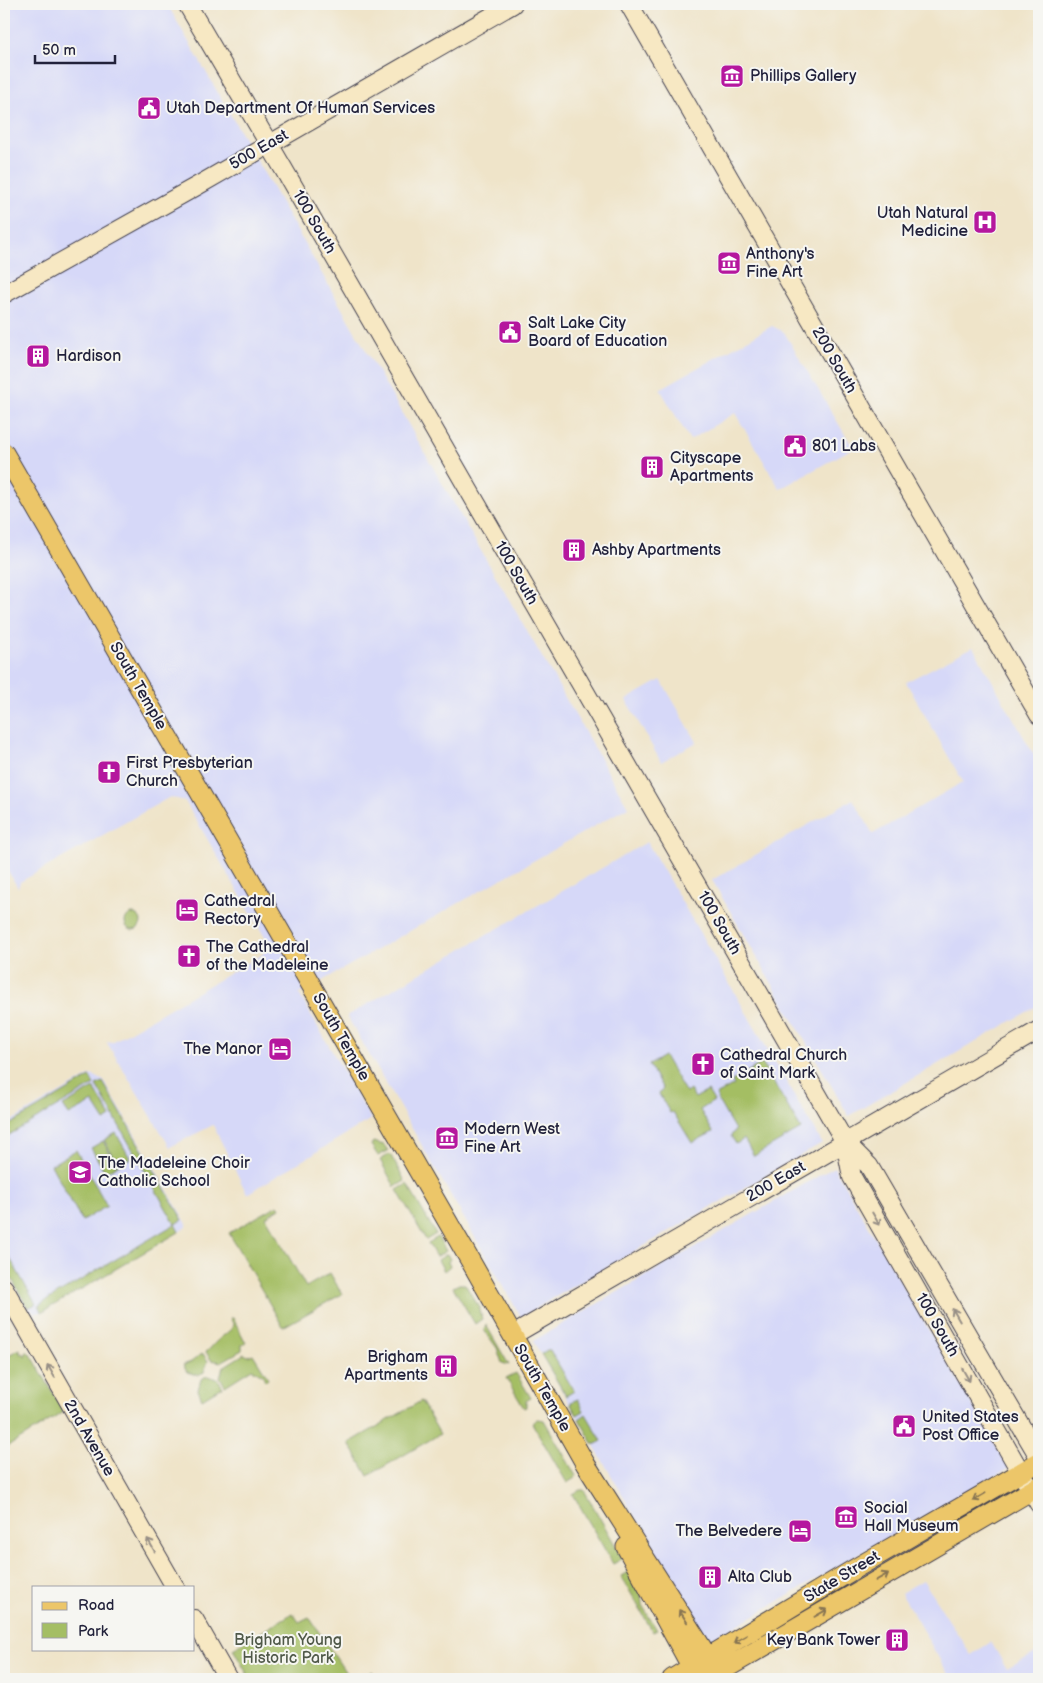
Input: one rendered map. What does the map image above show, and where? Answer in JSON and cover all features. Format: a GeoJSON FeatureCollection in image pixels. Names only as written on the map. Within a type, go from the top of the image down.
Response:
{"type":"FeatureCollection","features":[{"type":"Feature","properties":{"kind":"main road","name":"South Temple"},"geometry":{"type":"LineString","coordinates":[[4,453],[586,1465],[714,1672]]}},
{"type":"Feature","properties":{"kind":"main road","name":"State Street"},"geometry":{"type":"LineString","coordinates":[[714,1672],[856,1568],[1039,1462]]}},
{"type":"Feature","properties":{"kind":"main road","name":"South Temple"},"geometry":{"type":"LineString","coordinates":[[586,1465],[629,1554],[695,1674]]}},
{"type":"Feature","properties":{"kind":"main road","name":"State Street"},"geometry":{"type":"LineString","coordinates":[[672,1679],[714,1672],[1037,1494]]}},
{"type":"Feature","properties":{"kind":"street","name":"100 South"},"geometry":{"type":"LineString","coordinates":[[187,4],[845,1142],[869,1166],[1039,1457]]}},
{"type":"Feature","properties":{"kind":"street","name":"500 East"},"geometry":{"type":"LineString","coordinates":[[4,294],[269,145],[513,4]]}},
{"type":"Feature","properties":{"kind":"street","name":"200 South"},"geometry":{"type":"LineString","coordinates":[[629,4],[1039,715]]}},
{"type":"Feature","properties":{"kind":"street","name":"200 East"},"geometry":{"type":"LineString","coordinates":[[513,1336],[1039,1030]]}},
{"type":"Feature","properties":{"kind":"street","name":"100 South"},"geometry":{"type":"LineString","coordinates":[[845,1142],[852,1177],[1021,1472],[1037,1494]]}},
{"type":"Feature","properties":{"kind":"street","name":"2nd Avenue"},"geometry":{"type":"LineString","coordinates":[[4,1288],[174,1586]]}},
{"type":"Feature","properties":{"kind":"street"},"geometry":{"type":"LineString","coordinates":[[195,1621],[228,1679]]}},
{"type":"Feature","properties":{"kind":"shaded area"},"geometry":{"type":"Polygon","coordinates":[[[4,4],[167,4],[628,807],[299,994],[371,1119],[247,1194],[213,1125],[170,1147],[106,1041],[112,1042],[263,954],[266,939],[185,801],[170,797],[20,882],[18,888],[4,864],[4,4]]]}},
{"type":"Feature","properties":{"kind":"shaded area"},"geometry":{"type":"Polygon","coordinates":[[[772,326],[784,332],[853,448],[780,489],[735,413],[690,440],[660,389],[772,326]]]}},
{"type":"Feature","properties":{"kind":"shaded area"},"geometry":{"type":"Polygon","coordinates":[[[973,647],[1039,764],[1039,1005],[849,1116],[712,880],[853,799],[873,834],[963,782],[906,682],[973,647]]]}},
{"type":"Feature","properties":{"kind":"shaded area"},"geometry":{"type":"Polygon","coordinates":[[[661,680],[697,742],[661,762],[626,700],[661,680]]]}},
{"type":"Feature","properties":{"kind":"shaded area"},"geometry":{"type":"Polygon","coordinates":[[[647,842],[822,1143],[521,1317],[347,1016],[647,842]]]}},
{"type":"Feature","properties":{"kind":"shaded area","name":"The Madeleine Choir Catholic School"},"geometry":{"type":"Polygon","coordinates":[[[93,1075],[104,1081],[187,1227],[42,1312],[35,1313],[27,1307],[4,1266],[4,1125],[93,1075]]]}},
{"type":"Feature","properties":{"kind":"shaded area"},"geometry":{"type":"Polygon","coordinates":[[[834,1167],[1009,1468],[708,1642],[533,1341],[834,1167]]]}},
{"type":"Feature","properties":{"kind":"shaded area"},"geometry":{"type":"Polygon","coordinates":[[[923,1580],[971,1655],[991,1642],[1007,1669],[1039,1651],[1039,1679],[951,1679],[901,1593],[923,1580]]]}},
{"type":"Feature","properties":{"kind":"green space"},"geometry":{"type":"Polygon","coordinates":[[[133,914],[141,922],[133,930],[125,922],[133,914]]]}},
{"type":"Feature","properties":{"kind":"green space"},"geometry":{"type":"Polygon","coordinates":[[[664,1056],[686,1093],[690,1090],[695,1098],[708,1091],[714,1101],[700,1110],[713,1132],[692,1143],[673,1112],[670,1113],[659,1094],[663,1089],[649,1065],[664,1056]]]}},
{"type":"Feature","properties":{"kind":"green space"},"geometry":{"type":"Polygon","coordinates":[[[762,1063],[801,1129],[754,1156],[744,1139],[736,1144],[731,1136],[735,1130],[716,1095],[734,1085],[732,1081],[762,1063]]]}},
{"type":"Feature","properties":{"kind":"green space"},"geometry":{"type":"Polygon","coordinates":[[[90,1077],[94,1085],[4,1138],[4,1128],[90,1077]]]}},
{"type":"Feature","properties":{"kind":"green space"},"geometry":{"type":"Polygon","coordinates":[[[103,1082],[183,1220],[175,1224],[96,1085],[103,1082]]]}},
{"type":"Feature","properties":{"kind":"green space"},"geometry":{"type":"Polygon","coordinates":[[[94,1088],[111,1117],[105,1121],[93,1102],[69,1115],[63,1106],[94,1088]]]}},
{"type":"Feature","properties":{"kind":"green space"},"geometry":{"type":"Polygon","coordinates":[[[116,1133],[130,1158],[118,1165],[104,1140],[116,1133]]]}},
{"type":"Feature","properties":{"kind":"green space"},"geometry":{"type":"Polygon","coordinates":[[[103,1141],[117,1166],[105,1172],[91,1148],[103,1141]]]}},
{"type":"Feature","properties":{"kind":"green space"},"geometry":{"type":"Polygon","coordinates":[[[373,1142],[384,1145],[388,1151],[378,1156],[371,1145],[373,1142]]]}},
{"type":"Feature","properties":{"kind":"green space"},"geometry":{"type":"Polygon","coordinates":[[[76,1150],[107,1206],[82,1221],[51,1165],[76,1150]]]}},
{"type":"Feature","properties":{"kind":"green space"},"geometry":{"type":"Polygon","coordinates":[[[390,1154],[405,1181],[395,1187],[380,1160],[390,1154]]]}},
{"type":"Feature","properties":{"kind":"green space"},"geometry":{"type":"Polygon","coordinates":[[[407,1184],[436,1234],[426,1240],[397,1190],[407,1184]]]}},
{"type":"Feature","properties":{"kind":"green space"},"geometry":{"type":"Polygon","coordinates":[[[278,1205],[280,1208],[266,1217],[306,1287],[330,1273],[342,1294],[283,1327],[229,1233],[278,1205]]]}},
{"type":"Feature","properties":{"kind":"green space"},"geometry":{"type":"Polygon","coordinates":[[[175,1224],[179,1232],[42,1312],[39,1305],[175,1224]]]}},
{"type":"Feature","properties":{"kind":"green space"},"geometry":{"type":"Polygon","coordinates":[[[438,1237],[446,1251],[436,1257],[428,1243],[438,1237]]]}},
{"type":"Feature","properties":{"kind":"green space"},"geometry":{"type":"Polygon","coordinates":[[[4,1248],[36,1304],[28,1308],[4,1265],[4,1248]]]}},
{"type":"Feature","properties":{"kind":"green space"},"geometry":{"type":"Polygon","coordinates":[[[447,1254],[450,1259],[448,1262],[450,1266],[444,1271],[438,1260],[447,1254]]]}},
{"type":"Feature","properties":{"kind":"green space"},"geometry":{"type":"Polygon","coordinates":[[[465,1284],[480,1309],[482,1319],[475,1324],[453,1287],[465,1284]]]}},
{"type":"Feature","properties":{"kind":"green space"},"geometry":{"type":"Polygon","coordinates":[[[230,1318],[233,1318],[246,1343],[242,1345],[242,1350],[221,1362],[211,1360],[206,1352],[234,1325],[230,1318]]]}},
{"type":"Feature","properties":{"kind":"green space"},"geometry":{"type":"Polygon","coordinates":[[[486,1325],[509,1365],[502,1363],[497,1348],[484,1330],[486,1325]]]}},
{"type":"Feature","properties":{"kind":"green space"},"geometry":{"type":"Polygon","coordinates":[[[20,1349],[20,1354],[23,1353],[25,1356],[27,1351],[32,1356],[64,1412],[4,1449],[4,1357],[20,1349]]]}},
{"type":"Feature","properties":{"kind":"green space"},"geometry":{"type":"Polygon","coordinates":[[[550,1350],[574,1391],[566,1396],[541,1354],[550,1350]]]}},
{"type":"Feature","properties":{"kind":"green space"},"geometry":{"type":"Polygon","coordinates":[[[201,1354],[208,1361],[204,1372],[198,1375],[187,1372],[183,1365],[191,1362],[201,1354]]]}},
{"type":"Feature","properties":{"kind":"green space"},"geometry":{"type":"Polygon","coordinates":[[[244,1354],[248,1356],[253,1354],[268,1378],[265,1381],[263,1375],[252,1369],[225,1386],[220,1377],[223,1367],[244,1354]]]}},
{"type":"Feature","properties":{"kind":"green space"},"geometry":{"type":"Polygon","coordinates":[[[516,1373],[531,1398],[526,1401],[526,1407],[524,1408],[506,1378],[516,1373]]]}},
{"type":"Feature","properties":{"kind":"green space"},"geometry":{"type":"Polygon","coordinates":[[[207,1376],[218,1379],[223,1388],[202,1399],[198,1390],[201,1379],[207,1376]]]}},
{"type":"Feature","properties":{"kind":"green space"},"geometry":{"type":"Polygon","coordinates":[[[578,1399],[584,1411],[577,1415],[571,1402],[578,1399]]]}},
{"type":"Feature","properties":{"kind":"green space"},"geometry":{"type":"Polygon","coordinates":[[[421,1401],[440,1434],[368,1476],[349,1443],[421,1401]]]}},
{"type":"Feature","properties":{"kind":"green space"},"geometry":{"type":"Polygon","coordinates":[[[586,1414],[602,1441],[594,1445],[579,1419],[586,1414]]]}},
{"type":"Feature","properties":{"kind":"green space"},"geometry":{"type":"Polygon","coordinates":[[[537,1419],[544,1420],[576,1476],[567,1483],[532,1423],[537,1419]]]}},
{"type":"Feature","properties":{"kind":"green space"},"geometry":{"type":"Polygon","coordinates":[[[584,1490],[622,1557],[622,1559],[613,1564],[573,1494],[584,1490]]]}},
{"type":"Feature","properties":{"kind":"green space"},"geometry":{"type":"Polygon","coordinates":[[[631,1570],[641,1590],[642,1605],[657,1630],[653,1632],[621,1576],[631,1570]]]}},
{"type":"Feature","properties":{"kind":"green space","name":"Brigham Young Historic Park"},"geometry":{"type":"Polygon","coordinates":[[[293,1613],[299,1622],[309,1617],[350,1679],[250,1679],[233,1649],[293,1613]]]}},
{"type":"Feature","properties":{"kind":"green space","name":"Brigham Young Historic Park"},"geometry":{"type":"Polygon","coordinates":[[[372,1671],[379,1679],[355,1679],[372,1671]]]}},
{"type":"Feature","properties":{"kind":"place","name":"Phillips Gallery"},"geometry":{"type":"Point","coordinates":[732,76]}},
{"type":"Feature","properties":{"kind":"place","name":"Utah Department Of Human Services"},"geometry":{"type":"Point","coordinates":[149,108]}},
{"type":"Feature","properties":{"kind":"place","name":"Utah Natural Medicine"},"geometry":{"type":"Point","coordinates":[985,222]}},
{"type":"Feature","properties":{"kind":"place","name":"Anthony's Fine Art"},"geometry":{"type":"Point","coordinates":[729,263]}},
{"type":"Feature","properties":{"kind":"place","name":"Salt Lake City Board of Education"},"geometry":{"type":"Point","coordinates":[510,332]}},
{"type":"Feature","properties":{"kind":"place","name":"Hardison"},"geometry":{"type":"Point","coordinates":[38,356]}},
{"type":"Feature","properties":{"kind":"place","name":"801 Labs"},"geometry":{"type":"Point","coordinates":[795,446]}},
{"type":"Feature","properties":{"kind":"place","name":"Cityscape Apartments"},"geometry":{"type":"Point","coordinates":[652,467]}},
{"type":"Feature","properties":{"kind":"place","name":"Ashby Apartments"},"geometry":{"type":"Point","coordinates":[574,550]}},
{"type":"Feature","properties":{"kind":"place","name":"First Presbyterian Church"},"geometry":{"type":"Point","coordinates":[109,772]}},
{"type":"Feature","properties":{"kind":"place","name":"Cathedral Rectory"},"geometry":{"type":"Point","coordinates":[187,910]}},
{"type":"Feature","properties":{"kind":"place","name":"The Cathedral of the Madeleine"},"geometry":{"type":"Point","coordinates":[189,956]}},
{"type":"Feature","properties":{"kind":"place","name":"The Manor"},"geometry":{"type":"Point","coordinates":[280,1049]}},
{"type":"Feature","properties":{"kind":"place","name":"Cathedral Church of Saint Mark"},"geometry":{"type":"Point","coordinates":[703,1064]}},
{"type":"Feature","properties":{"kind":"place","name":"Modern West Fine Art"},"geometry":{"type":"Point","coordinates":[447,1138]}},
{"type":"Feature","properties":{"kind":"place","name":"The Madeleine Choir Catholic School"},"geometry":{"type":"Point","coordinates":[80,1172]}},
{"type":"Feature","properties":{"kind":"place","name":"Brigham Apartments"},"geometry":{"type":"Point","coordinates":[446,1366]}},
{"type":"Feature","properties":{"kind":"place","name":"United States Post Office"},"geometry":{"type":"Point","coordinates":[904,1426]}},
{"type":"Feature","properties":{"kind":"place","name":"Social Hall Museum"},"geometry":{"type":"Point","coordinates":[846,1517]}},
{"type":"Feature","properties":{"kind":"place","name":"The Belvedere"},"geometry":{"type":"Point","coordinates":[800,1531]}},
{"type":"Feature","properties":{"kind":"place","name":"Alta Club"},"geometry":{"type":"Point","coordinates":[710,1577]}},
{"type":"Feature","properties":{"kind":"place","name":"Key Bank Tower"},"geometry":{"type":"Point","coordinates":[897,1640]}}]}
